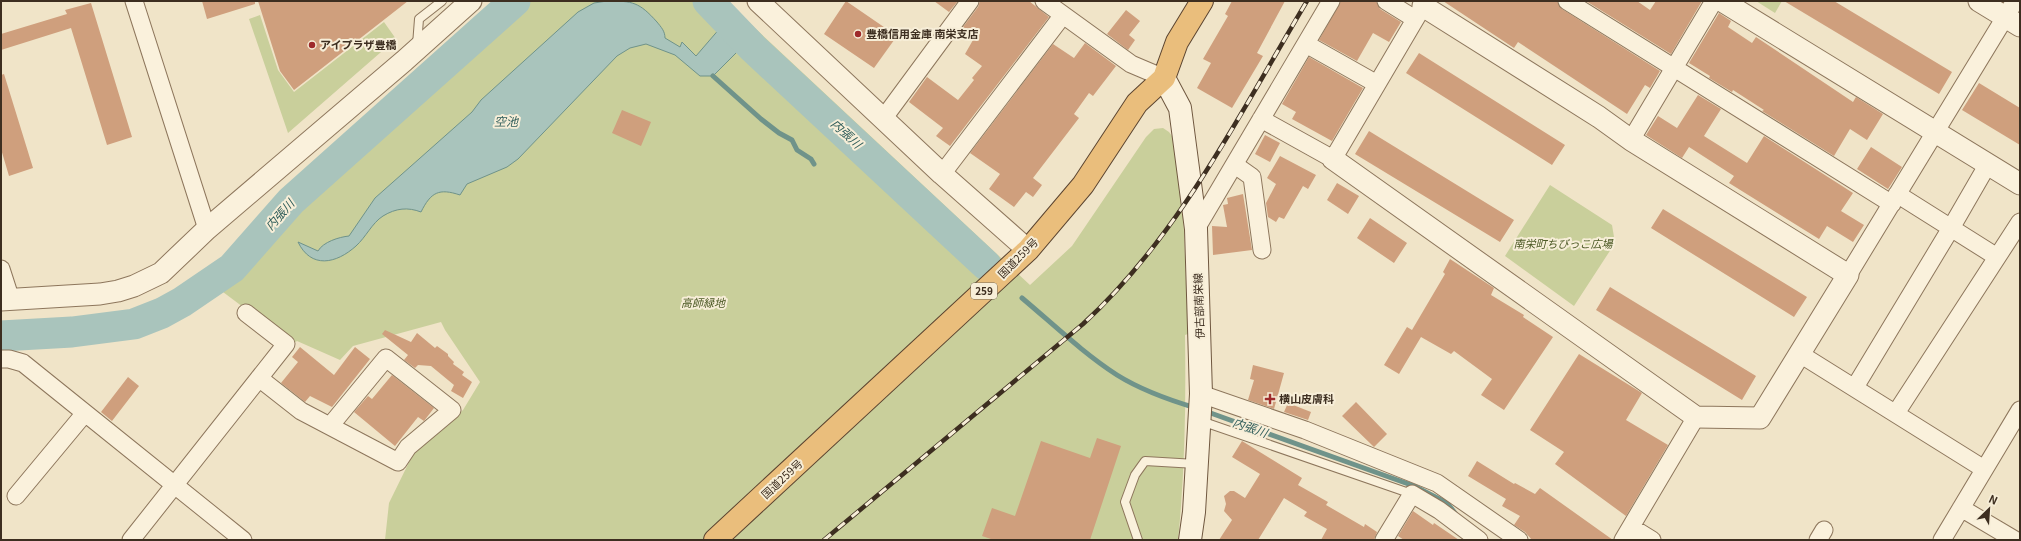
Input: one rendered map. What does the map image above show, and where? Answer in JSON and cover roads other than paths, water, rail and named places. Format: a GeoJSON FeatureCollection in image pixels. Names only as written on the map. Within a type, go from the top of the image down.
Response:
{"type":"FeatureCollection","features":[{"type":"Feature","properties":{"kind":"highway","name":"国道259号"},"geometry":{"type":"LineString","coordinates":[[715,540],[1028,250],[1083,185],[1137,103],[1164,78],[1177,42],[1202,1]]}},
{"type":"Feature","properties":{"kind":"main road","name":"伊古部南栄線"},"geometry":{"type":"LineString","coordinates":[[1164,78],[1180,108],[1196,229],[1201,396],[1190,540]]}},
{"type":"Feature","properties":{"kind":"street"},"geometry":{"type":"LineString","coordinates":[[134,1],[207,229]]}},
{"type":"Feature","properties":{"kind":"street"},"geometry":{"type":"LineString","coordinates":[[1,269],[6,300],[100,294],[134,286],[161,273],[207,229],[417,50],[471,1]]}},
{"type":"Feature","properties":{"kind":"street"},"geometry":{"type":"LineString","coordinates":[[758,1],[942,174],[1028,250]]}},
{"type":"Feature","properties":{"kind":"street"},"geometry":{"type":"LineString","coordinates":[[883,119],[970,1]]}},
{"type":"Feature","properties":{"kind":"street"},"geometry":{"type":"LineString","coordinates":[[1044,1],[1131,64],[1164,78]]}},
{"type":"Feature","properties":{"kind":"street"},"geometry":{"type":"LineString","coordinates":[[1196,229],[1331,1]]}},
{"type":"Feature","properties":{"kind":"street"},"geometry":{"type":"LineString","coordinates":[[1386,1],[1421,9],[1599,116],[1631,140],[1848,275]]}},
{"type":"Feature","properties":{"kind":"street"},"geometry":{"type":"LineString","coordinates":[[1567,1],[1894,199],[1952,228],[1997,257]]}},
{"type":"Feature","properties":{"kind":"street"},"geometry":{"type":"LineString","coordinates":[[1631,140],[1676,68],[1714,1]]}},
{"type":"Feature","properties":{"kind":"street"},"geometry":{"type":"LineString","coordinates":[[1722,1],[2020,184]]}},
{"type":"Feature","properties":{"kind":"street"},"geometry":{"type":"LineString","coordinates":[[1261,119],[1333,159],[1696,417],[1760,418],[1936,132],[2014,15],[1979,1]]}},
{"type":"Feature","properties":{"kind":"street"},"geometry":{"type":"LineString","coordinates":[[1333,159],[1421,9]]}},
{"type":"Feature","properties":{"kind":"street"},"geometry":{"type":"LineString","coordinates":[[942,174],[1063,15]]}},
{"type":"Feature","properties":{"kind":"street"},"geometry":{"type":"LineString","coordinates":[[1306,44],[1376,84]]}},
{"type":"Feature","properties":{"kind":"street"},"geometry":{"type":"LineString","coordinates":[[1235,164],[1252,177],[1262,250]]}},
{"type":"Feature","properties":{"kind":"street"},"geometry":{"type":"LineString","coordinates":[[1855,387],[1952,228],[1988,164]]}},
{"type":"Feature","properties":{"kind":"street"},"geometry":{"type":"LineString","coordinates":[[1896,413],[2020,222]]}},
{"type":"Feature","properties":{"kind":"street"},"geometry":{"type":"LineString","coordinates":[[131,540],[286,344],[246,313]]}},
{"type":"Feature","properties":{"kind":"street"},"geometry":{"type":"LineString","coordinates":[[1800,354],[1984,469]]}},
{"type":"Feature","properties":{"kind":"street"},"geometry":{"type":"LineString","coordinates":[[259,378],[301,411],[398,462],[408,447],[452,410],[386,358],[330,426]]}},
{"type":"Feature","properties":{"kind":"street"},"geometry":{"type":"LineString","coordinates":[[4,362],[23,363],[243,540]]}},
{"type":"Feature","properties":{"kind":"street"},"geometry":{"type":"LineString","coordinates":[[1201,396],[1305,430],[1437,482],[1519,540]]}},
{"type":"Feature","properties":{"kind":"street"},"geometry":{"type":"LineString","coordinates":[[16,496],[85,413]]}},
{"type":"Feature","properties":{"kind":"street"},"geometry":{"type":"LineString","coordinates":[[1942,540],[1984,469],[2019,416]]}},
{"type":"Feature","properties":{"kind":"street"},"geometry":{"type":"LineString","coordinates":[[1652,540],[1627,534],[1696,417]]}},
{"type":"Feature","properties":{"kind":"street"},"geometry":{"type":"LineString","coordinates":[[1384,540],[1412,494],[1439,510],[1479,540]]}},
{"type":"Feature","properties":{"kind":"street"},"geometry":{"type":"LineString","coordinates":[[1961,508],[2015,540]]}},
{"type":"Feature","properties":{"kind":"lane"},"geometry":{"type":"LineString","coordinates":[[417,50],[419,19],[442,1]]}},
{"type":"Feature","properties":{"kind":"lane"},"geometry":{"type":"LineString","coordinates":[[465,1],[471,1]]}},
{"type":"Feature","properties":{"kind":"lane"},"geometry":{"type":"LineString","coordinates":[[1200,421],[1412,494]]}},
{"type":"Feature","properties":{"kind":"lane"},"geometry":{"type":"LineString","coordinates":[[1138,540],[1125,502],[1135,475],[1145,461],[1197,464]]}},
{"type":"Feature","properties":{"kind":"water","name":"空池"},"geometry":{"type":"Polygon","coordinates":[[[607,1],[630,2],[645,10],[664,31],[665,38],[680,47],[682,42],[696,56],[721,27],[740,49],[713,76],[700,76],[675,55],[646,44],[630,48],[617,56],[518,159],[507,167],[467,184],[460,195],[446,192],[436,193],[428,200],[421,212],[411,209],[402,209],[388,213],[376,222],[356,246],[340,257],[332,260],[317,260],[310,257],[303,251],[298,242],[318,251],[332,240],[349,236],[375,198],[472,112],[481,100],[578,12],[594,3],[607,1]]]}},
{"type":"Feature","properties":{"kind":"waterway","name":"内張川"},"geometry":{"type":"LineString","coordinates":[[1,336],[72,332],[134,324],[162,313],[182,302],[232,268],[291,201],[515,1]]}},
{"type":"Feature","properties":{"kind":"waterway","name":"内張川"},"geometry":{"type":"LineString","coordinates":[[708,1],[753,48],[986,265]]}},
{"type":"Feature","properties":{"kind":"waterway"},"geometry":{"type":"LineString","coordinates":[[713,76],[761,119],[779,133],[792,140],[797,150],[811,159],[814,164]]}},
{"type":"Feature","properties":{"kind":"waterway","name":"内張川"},"geometry":{"type":"LineString","coordinates":[[1022,298],[1080,348],[1117,375],[1155,394],[1196,408]]}},
{"type":"Feature","properties":{"kind":"waterway","name":"内張川"},"geometry":{"type":"LineString","coordinates":[[1205,411],[1414,486],[1447,503],[1455,513]]}},
{"type":"Feature","properties":{"kind":"railway"},"geometry":{"type":"LineString","coordinates":[[824,540],[1083,324],[1118,289],[1150,252],[1206,171],[1307,1]]}},
{"type":"Feature","properties":{"kind":"place","name":"豊橋信用金庫 南栄支店"},"geometry":{"type":"Point","coordinates":[858,34]}},
{"type":"Feature","properties":{"kind":"place","name":"アイプラザ豊橋"},"geometry":{"type":"Point","coordinates":[312,45]}},
{"type":"Feature","properties":{"kind":"place","name":"横山皮膚科"},"geometry":{"type":"Point","coordinates":[1270,399]}},
{"type":"Feature","properties":{"kind":"park label","name":"南栄町ちびっこ広場"},"geometry":{"type":"Point","coordinates":[1563,244]}},
{"type":"Feature","properties":{"kind":"park label","name":"高師緑地"},"geometry":{"type":"Point","coordinates":[703,303]}}]}
